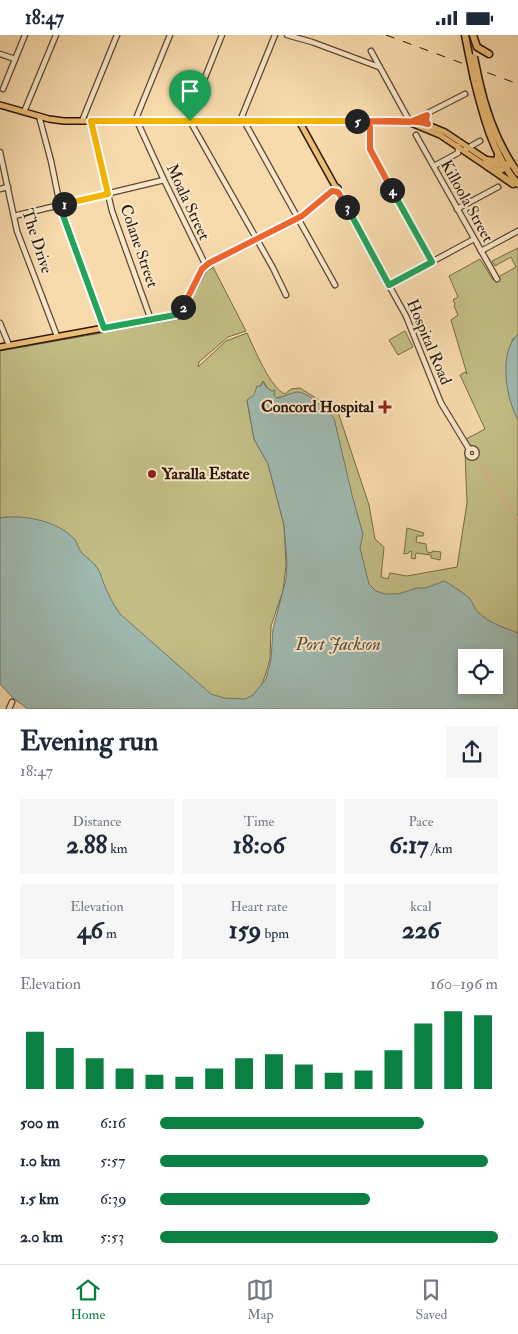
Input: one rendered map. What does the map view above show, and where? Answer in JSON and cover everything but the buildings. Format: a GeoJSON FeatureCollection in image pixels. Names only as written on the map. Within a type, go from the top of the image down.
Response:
{"type":"FeatureCollection","features":[{"type":"Feature","properties":{"kind":"highway"},"geometry":{"type":"LineString","coordinates":[[464,35],[477,80],[485,119],[498,152],[518,186]]}},
{"type":"Feature","properties":{"kind":"highway"},"geometry":{"type":"LineString","coordinates":[[470,54],[472,36]]}},
{"type":"Feature","properties":{"kind":"highway"},"geometry":{"type":"LineString","coordinates":[[472,36],[477,47],[489,54]]}},
{"type":"Feature","properties":{"kind":"highway"},"geometry":{"type":"LineString","coordinates":[[477,80],[507,165],[518,173]]}},
{"type":"Feature","properties":{"kind":"highway"},"geometry":{"type":"LineString","coordinates":[[486,163],[496,161],[498,152]]}},
{"type":"Feature","properties":{"kind":"highway"},"geometry":{"type":"LineString","coordinates":[[486,163],[518,186]]}},
{"type":"Feature","properties":{"kind":"main road"},"geometry":{"type":"LineString","coordinates":[[0,105],[59,120],[82,121],[418,121],[445,132],[464,151]]}},
{"type":"Feature","properties":{"kind":"main road","name":"Hospital Road"},"geometry":{"type":"LineString","coordinates":[[298,121],[335,190]]}},
{"type":"Feature","properties":{"kind":"main road"},"geometry":{"type":"LineString","coordinates":[[410,122],[440,135],[464,151],[499,170],[507,165]]}},
{"type":"Feature","properties":{"kind":"main road"},"geometry":{"type":"LineString","coordinates":[[0,347],[175,315],[181,311],[206,266],[214,260],[308,213],[335,190]]}},
{"type":"Feature","properties":{"kind":"street"},"geometry":{"type":"LineString","coordinates":[[3,89],[25,35]]}},
{"type":"Feature","properties":{"kind":"street"},"geometry":{"type":"LineString","coordinates":[[24,112],[56,35]]}},
{"type":"Feature","properties":{"kind":"street"},"geometry":{"type":"LineString","coordinates":[[82,121],[117,35]]}},
{"type":"Feature","properties":{"kind":"street"},"geometry":{"type":"LineString","coordinates":[[136,121],[170,35]]}},
{"type":"Feature","properties":{"kind":"street"},"geometry":{"type":"LineString","coordinates":[[222,35],[190,115],[190,121],[286,295]]}},
{"type":"Feature","properties":{"kind":"street"},"geometry":{"type":"LineString","coordinates":[[275,35],[242,121],[299,218],[335,285]]}},
{"type":"Feature","properties":{"kind":"street"},"geometry":{"type":"LineString","coordinates":[[287,35],[312,42],[380,68]]}},
{"type":"Feature","properties":{"kind":"street"},"geometry":{"type":"LineString","coordinates":[[371,51],[410,122],[465,94]]}},
{"type":"Feature","properties":{"kind":"street"},"geometry":{"type":"LineString","coordinates":[[0,54],[15,59]]}},
{"type":"Feature","properties":{"kind":"street"},"geometry":{"type":"LineString","coordinates":[[427,115],[426,120],[428,124]]}},
{"type":"Feature","properties":{"kind":"street"},"geometry":{"type":"LineString","coordinates":[[39,116],[60,205],[104,328]]}},
{"type":"Feature","properties":{"kind":"street","name":"Colane Street"},"geometry":{"type":"LineString","coordinates":[[91,121],[112,211],[151,320]]}},
{"type":"Feature","properties":{"kind":"street","name":"Moala Street"},"geometry":{"type":"LineString","coordinates":[[136,121],[206,266]]}},
{"type":"Feature","properties":{"kind":"street"},"geometry":{"type":"LineString","coordinates":[[367,121],[370,127],[370,149],[432,262]]}},
{"type":"Feature","properties":{"kind":"street","name":"Killoola Street"},"geometry":{"type":"LineString","coordinates":[[416,135],[497,279]]}},
{"type":"Feature","properties":{"kind":"street"},"geometry":{"type":"LineString","coordinates":[[434,167],[480,141]]}},
{"type":"Feature","properties":{"kind":"street","name":"The Drive"},"geometry":{"type":"LineString","coordinates":[[0,152],[18,231],[58,336]]}},
{"type":"Feature","properties":{"kind":"street"},"geometry":{"type":"LineString","coordinates":[[14,215],[164,180]]}},
{"type":"Feature","properties":{"kind":"street"},"geometry":{"type":"LineString","coordinates":[[0,189],[8,187]]}},
{"type":"Feature","properties":{"kind":"street"},"geometry":{"type":"LineString","coordinates":[[457,209],[498,187]]}},
{"type":"Feature","properties":{"kind":"street","name":"Hospital Road"},"geometry":{"type":"LineString","coordinates":[[335,190],[412,327],[443,406],[469,449]]}},
{"type":"Feature","properties":{"kind":"street"},"geometry":{"type":"LineString","coordinates":[[481,251],[518,231]]}},
{"type":"Feature","properties":{"kind":"street"},"geometry":{"type":"LineString","coordinates":[[389,285],[474,239]]}},
{"type":"Feature","properties":{"kind":"street"},"geometry":{"type":"LineString","coordinates":[[0,323],[8,345]]}},
{"type":"Feature","properties":{"kind":"street"},"geometry":{"type":"LineString","coordinates":[[9,709],[12,702]]}},
{"type":"Feature","properties":{"kind":"shaded area"},"geometry":{"type":"Polygon","coordinates":[[[518,248],[518,334],[512,340],[518,420],[518,636],[380,597],[366,584],[289,395],[277,398],[272,395],[263,381],[255,396],[247,401],[254,439],[268,464],[284,525],[286,565],[283,591],[271,626],[270,659],[259,692],[248,704],[214,706],[8,517],[0,518],[0,351],[180,319],[185,313],[208,266],[210,270],[213,267],[246,331],[228,337],[199,362],[198,367],[226,341],[247,333],[263,367],[280,391],[285,394],[291,389],[300,388],[338,412],[369,505],[375,539],[384,547],[381,577],[388,579],[390,573],[407,576],[457,567],[467,503],[465,453],[466,457],[471,460],[477,457],[478,453],[477,449],[469,444],[466,439],[485,429],[460,375],[465,372],[467,374],[451,320],[458,315],[453,300],[458,297],[449,276],[480,259],[493,280],[516,267],[511,257],[495,266],[492,261],[518,248]]]}},
{"type":"Feature","properties":{"kind":"shaded area"},"geometry":{"type":"Polygon","coordinates":[[[405,331],[413,347],[398,355],[389,340],[405,331]]]}},
{"type":"Feature","properties":{"kind":"shaded area"},"geometry":{"type":"Polygon","coordinates":[[[407,528],[424,533],[423,536],[417,536],[416,542],[426,544],[427,552],[441,552],[440,560],[431,558],[431,555],[416,553],[415,559],[411,558],[412,552],[410,551],[404,554],[407,528]]]}},
{"type":"Feature","properties":{"kind":"water"},"geometry":{"type":"Polygon","coordinates":[[[518,334],[518,420],[507,388],[506,364],[512,342],[518,334]]]}},
{"type":"Feature","properties":{"kind":"water","name":"Port Jackson"},"geometry":{"type":"Polygon","coordinates":[[[263,381],[266,387],[272,391],[275,390],[274,395],[277,398],[297,392],[306,395],[322,406],[334,418],[363,534],[360,548],[369,584],[376,591],[385,594],[398,594],[417,588],[426,588],[444,581],[468,597],[476,610],[487,620],[518,633],[518,709],[28,709],[13,698],[0,684],[0,518],[19,517],[40,520],[68,533],[75,540],[82,553],[98,569],[109,595],[120,614],[211,694],[224,698],[245,699],[253,695],[266,679],[271,660],[273,629],[286,579],[287,562],[284,525],[268,464],[254,439],[247,400],[254,395],[257,386],[261,386],[263,381]]]}},
{"type":"Feature","properties":{"kind":"tunnel"},"geometry":{"type":"LineString","coordinates":[[474,456],[518,521]]}},
{"type":"Feature","properties":{"kind":"railway"},"geometry":{"type":"LineString","coordinates":[[386,35],[518,84]]}},
{"type":"Feature","properties":{"kind":"place","name":"Concord Hospital"},"geometry":{"type":"Point","coordinates":[385,407]}},
{"type":"Feature","properties":{"kind":"place","name":"Yaralla Estate"},"geometry":{"type":"Point","coordinates":[152,474]}},
{"type":"Feature","properties":{"kind":"route"},"geometry":{"type":"LineString","coordinates":[[190,121],[91,121],[108,194],[60,205],[104,328],[177,314],[184,306],[202,269],[209,263],[308,213],[332,191],[338,192],[389,285],[432,262],[370,149],[370,127],[367,121],[401,122],[410,122],[418,121],[428,124],[426,120],[427,115],[410,122],[401,122],[298,121],[190,121]]}}]}
